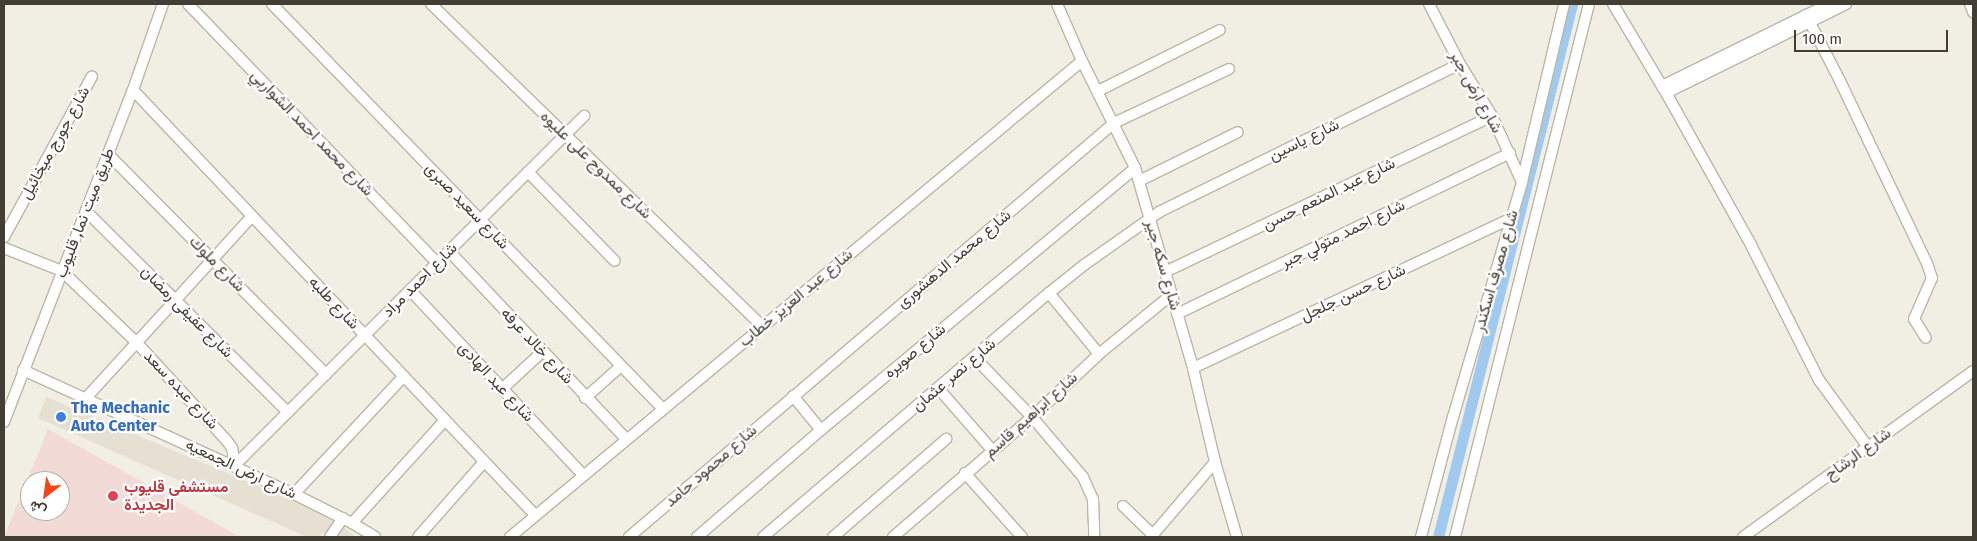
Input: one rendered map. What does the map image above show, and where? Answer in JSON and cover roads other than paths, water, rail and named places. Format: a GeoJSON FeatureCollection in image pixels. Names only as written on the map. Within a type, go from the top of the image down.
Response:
{"type":"FeatureCollection","features":[{"type":"Feature","properties":{"kind":"street","name":"طريق ميت نما, قليوب"},"geometry":{"type":"LineString","coordinates":[[4,422],[133,90],[163,4]]}},
{"type":"Feature","properties":{"kind":"street","name":"شارع محمد احمد الشواربي"},"geometry":{"type":"LineString","coordinates":[[188,4],[437,263]]}},
{"type":"Feature","properties":{"kind":"street","name":"شارع سعيد صبرى"},"geometry":{"type":"LineString","coordinates":[[272,4],[663,409]]}},
{"type":"Feature","properties":{"kind":"street","name":"شارع ممدوح على عليوه"},"geometry":{"type":"LineString","coordinates":[[431,4],[762,326]]}},
{"type":"Feature","properties":{"kind":"street","name":"شارع سكه جير"},"geometry":{"type":"LineString","coordinates":[[1057,4],[1082,61],[1114,123],[1140,181],[1193,368],[1235,536]]}},
{"type":"Feature","properties":{"kind":"street","name":"شارع ارض جبر"},"geometry":{"type":"LineString","coordinates":[[1428,4],[1460,64],[1492,116],[1522,182]]}},
{"type":"Feature","properties":{"kind":"street","name":"شارع مصرف اسكندر"},"geometry":{"type":"LineString","coordinates":[[1420,537],[1522,182],[1564,4]]}},
{"type":"Feature","properties":{"kind":"street","name":"شارع مصرف اسكندر"},"geometry":{"type":"LineString","coordinates":[[1455,537],[1590,4]]}},
{"type":"Feature","properties":{"kind":"street"},"geometry":{"type":"LineString","coordinates":[[1613,4],[1664,89],[1751,245],[1819,380],[1868,448]]}},
{"type":"Feature","properties":{"kind":"street"},"geometry":{"type":"LineString","coordinates":[[1807,19],[1828,4]]}},
{"type":"Feature","properties":{"kind":"street"},"geometry":{"type":"LineString","coordinates":[[1664,89],[1807,19],[1846,4]]}},
{"type":"Feature","properties":{"kind":"street"},"geometry":{"type":"LineString","coordinates":[[1970,4],[1973,12]]}},
{"type":"Feature","properties":{"kind":"street"},"geometry":{"type":"LineString","coordinates":[[1807,19],[1840,81],[1927,263],[1932,278],[1914,319],[1926,338]]}},
{"type":"Feature","properties":{"kind":"street"},"geometry":{"type":"LineString","coordinates":[[1098,91],[1220,30]]}},
{"type":"Feature","properties":{"kind":"street","name":"شارع عبد العزيز خطاب"},"geometry":{"type":"LineString","coordinates":[[510,537],[1082,61]]}},
{"type":"Feature","properties":{"kind":"street","name":"شارع ياسين"},"geometry":{"type":"LineString","coordinates":[[1150,219],[1159,212],[1460,64]]}},
{"type":"Feature","properties":{"kind":"street","name":"شارع محمد الدهشورى"},"geometry":{"type":"LineString","coordinates":[[793,396],[1114,123],[1230,69]]}},
{"type":"Feature","properties":{"kind":"street","name":"شارع جورج ميخائيل"},"geometry":{"type":"LineString","coordinates":[[4,237],[92,76]]}},
{"type":"Feature","properties":{"kind":"street","name":"شارع طلبه"},"geometry":{"type":"LineString","coordinates":[[133,90],[535,516]]}},
{"type":"Feature","properties":{"kind":"street","name":"شارع احمد مراد"},"geometry":{"type":"LineString","coordinates":[[235,466],[584,116]]}},
{"type":"Feature","properties":{"kind":"street","name":"شارع عبد المنعم حسن"},"geometry":{"type":"LineString","coordinates":[[1165,272],[1492,116]]}},
{"type":"Feature","properties":{"kind":"street"},"geometry":{"type":"LineString","coordinates":[[1140,181],[1238,132]]}},
{"type":"Feature","properties":{"kind":"street","name":"شارع احمد متولي جبر"},"geometry":{"type":"LineString","coordinates":[[1177,314],[1510,153]]}},
{"type":"Feature","properties":{"kind":"street","name":"شارع ملوك"},"geometry":{"type":"LineString","coordinates":[[108,154],[326,374]]}},
{"type":"Feature","properties":{"kind":"street","name":"شارع صويره"},"geometry":{"type":"LineString","coordinates":[[697,537],[821,430],[1135,168]]}},
{"type":"Feature","properties":{"kind":"street"},"geometry":{"type":"LineString","coordinates":[[528,172],[614,261]]}},
{"type":"Feature","properties":{"kind":"street","name":"شارع عفيفى رمضان"},"geometry":{"type":"LineString","coordinates":[[86,211],[288,412]]}},
{"type":"Feature","properties":{"kind":"street"},"geometry":{"type":"LineString","coordinates":[[86,398],[252,216]]}},
{"type":"Feature","properties":{"kind":"street","name":"شارع حسن جلجل"},"geometry":{"type":"LineString","coordinates":[[1193,368],[1512,218]]}},
{"type":"Feature","properties":{"kind":"street","name":"شارع نصر عثمان"},"geometry":{"type":"LineString","coordinates":[[763,537],[975,358],[1049,292],[1114,243],[1150,219]]}},
{"type":"Feature","properties":{"kind":"street"},"geometry":{"type":"LineString","coordinates":[[4,248],[62,271]]}},
{"type":"Feature","properties":{"kind":"street","name":"شارع خالد عرفه"},"geometry":{"type":"LineString","coordinates":[[449,251],[585,398],[626,439]]}},
{"type":"Feature","properties":{"kind":"street","name":"شارع عبده سعد"},"geometry":{"type":"LineString","coordinates":[[62,271],[136,342],[227,441],[235,457],[235,466]]}},
{"type":"Feature","properties":{"kind":"street","name":"شارع عبد الهادى"},"geometry":{"type":"LineString","coordinates":[[410,290],[583,475]]}},
{"type":"Feature","properties":{"kind":"street"},"geometry":{"type":"LineString","coordinates":[[1049,292],[1099,354]]}},
{"type":"Feature","properties":{"kind":"street","name":"شارع ابراهيم قاسم"},"geometry":{"type":"LineString","coordinates":[[893,537],[1032,417],[1099,354],[1172,295]]}},
{"type":"Feature","properties":{"kind":"street"},"geometry":{"type":"LineString","coordinates":[[502,389],[542,352]]}},
{"type":"Feature","properties":{"kind":"street"},"geometry":{"type":"LineString","coordinates":[[975,358],[1032,417],[1083,477],[1090,488],[1093,499],[1094,537]]}},
{"type":"Feature","properties":{"kind":"street"},"geometry":{"type":"LineString","coordinates":[[585,398],[621,366]]}},
{"type":"Feature","properties":{"kind":"street","name":"شارع ارض الجمعيه"},"geometry":{"type":"LineString","coordinates":[[23,370],[235,466],[347,520],[375,537]]}},
{"type":"Feature","properties":{"kind":"street","name":"شارع الرشاح"},"geometry":{"type":"LineString","coordinates":[[1743,537],[1756,534],[1973,371]]}},
{"type":"Feature","properties":{"kind":"street"},"geometry":{"type":"LineString","coordinates":[[294,494],[404,376]]}},
{"type":"Feature","properties":{"kind":"street"},"geometry":{"type":"LineString","coordinates":[[938,388],[992,450]]}},
{"type":"Feature","properties":{"kind":"street"},"geometry":{"type":"LineString","coordinates":[[793,396],[821,430]]}},
{"type":"Feature","properties":{"kind":"street","name":"شارع محمود حامد"},"geometry":{"type":"LineString","coordinates":[[629,537],[793,396]]}},
{"type":"Feature","properties":{"kind":"street"},"geometry":{"type":"LineString","coordinates":[[330,537],[445,420]]}},
{"type":"Feature","properties":{"kind":"street"},"geometry":{"type":"LineString","coordinates":[[834,537],[946,440]]}},
{"type":"Feature","properties":{"kind":"street"},"geometry":{"type":"LineString","coordinates":[[418,537],[484,462]]}},
{"type":"Feature","properties":{"kind":"street"},"geometry":{"type":"LineString","coordinates":[[1123,506],[1152,536],[1215,462]]}},
{"type":"Feature","properties":{"kind":"street"},"geometry":{"type":"LineString","coordinates":[[965,474],[1022,537]]}},
{"type":"Feature","properties":{"kind":"waterway"},"geometry":{"type":"LineString","coordinates":[[1438,537],[1572,4]]}},
{"type":"Feature","properties":{"kind":"place","name":"The Mechanic Auto Center"},"geometry":{"type":"Point","coordinates":[61,417]}},
{"type":"Feature","properties":{"kind":"place","name":"مستشفى قليوب الجديدة"},"geometry":{"type":"Point","coordinates":[113,496]}}]}
